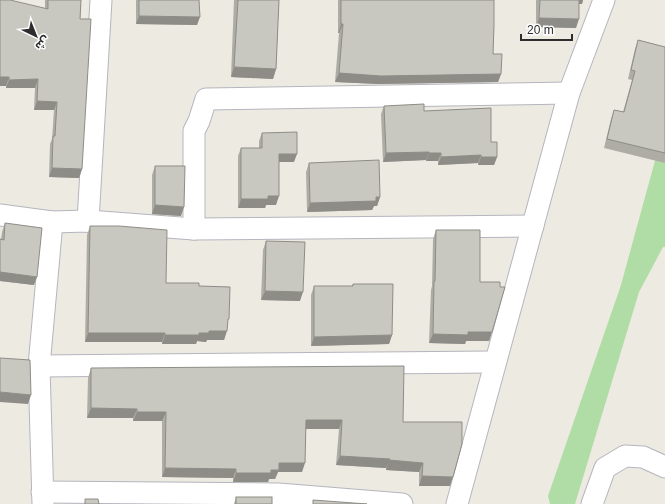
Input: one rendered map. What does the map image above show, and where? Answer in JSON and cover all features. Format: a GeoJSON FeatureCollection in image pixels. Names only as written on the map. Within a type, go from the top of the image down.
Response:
{"type":"FeatureCollection","features":[{"type":"Feature","properties":{"kind":"street"},"geometry":{"type":"LineString","coordinates":[[88,221],[101,0]]}},
{"type":"Feature","properties":{"kind":"street"},"geometry":{"type":"LineString","coordinates":[[457,504],[569,93],[604,0]]}},
{"type":"Feature","properties":{"kind":"street"},"geometry":{"type":"LineString","coordinates":[[194,229],[194,131],[206,99],[569,93]]}},
{"type":"Feature","properties":{"kind":"street"},"geometry":{"type":"LineString","coordinates":[[0,215],[52,222],[88,221],[194,229],[533,226]]}},
{"type":"Feature","properties":{"kind":"street"},"geometry":{"type":"LineString","coordinates":[[52,222],[39,366],[43,498],[278,494],[402,504]]}},
{"type":"Feature","properties":{"kind":"street"},"geometry":{"type":"LineString","coordinates":[[39,366],[495,362]]}},
{"type":"Feature","properties":{"kind":"street"},"geometry":{"type":"LineString","coordinates":[[592,504],[605,468],[625,456],[643,457],[665,467]]}},
{"type":"Feature","properties":{"kind":"green space"},"geometry":{"type":"Polygon","coordinates":[[[665,124],[665,247],[663,247],[639,292],[575,504],[550,504],[548,496],[621,285],[665,124]]]}},
{"type":"Feature","properties":{"kind":"building"},"geometry":{"type":"Polygon","coordinates":[[[0,0],[10,0],[48,9],[48,0],[81,0],[80,19],[91,19],[82,169],[52,168],[53,136],[55,136],[57,102],[37,101],[38,79],[9,80],[9,77],[0,77],[0,0]]]}},
{"type":"Feature","properties":{"kind":"building"},"geometry":{"type":"Polygon","coordinates":[[[139,0],[199,0],[200,17],[139,16],[139,0]]]}},
{"type":"Feature","properties":{"kind":"building"},"geometry":{"type":"Polygon","coordinates":[[[238,0],[279,0],[276,69],[234,67],[238,0]]]}},
{"type":"Feature","properties":{"kind":"building"},"geometry":{"type":"Polygon","coordinates":[[[341,0],[494,0],[493,54],[502,54],[501,74],[381,76],[339,73],[343,24],[341,24],[341,0]]]}},
{"type":"Feature","properties":{"kind":"building"},"geometry":{"type":"Polygon","coordinates":[[[540,0],[579,0],[579,19],[539,18],[540,0]]]}},
{"type":"Feature","properties":{"kind":"building"},"geometry":{"type":"Polygon","coordinates":[[[638,40],[665,47],[665,153],[607,139],[614,110],[624,112],[635,71],[631,70],[638,40]]]}},
{"type":"Feature","properties":{"kind":"building"},"geometry":{"type":"Polygon","coordinates":[[[424,104],[424,111],[491,108],[491,142],[497,142],[497,157],[481,157],[481,155],[441,157],[441,153],[429,152],[386,153],[384,106],[424,104]]]}},
{"type":"Feature","properties":{"kind":"building"},"geometry":{"type":"Polygon","coordinates":[[[297,132],[297,154],[279,154],[279,196],[268,196],[268,199],[241,199],[241,148],[262,148],[262,133],[297,132]]]}},
{"type":"Feature","properties":{"kind":"building"},"geometry":{"type":"Polygon","coordinates":[[[379,160],[380,197],[376,197],[376,201],[310,203],[309,163],[379,160]]]}},
{"type":"Feature","properties":{"kind":"building"},"geometry":{"type":"Polygon","coordinates":[[[155,166],[185,166],[184,207],[155,205],[155,166]]]}},
{"type":"Feature","properties":{"kind":"building"},"geometry":{"type":"Polygon","coordinates":[[[5,223],[42,228],[37,277],[0,272],[0,239],[4,240],[5,223]]]}},
{"type":"Feature","properties":{"kind":"building"},"geometry":{"type":"Polygon","coordinates":[[[90,226],[119,226],[167,230],[166,283],[199,283],[199,286],[230,287],[227,331],[209,331],[209,333],[199,333],[199,335],[165,335],[165,333],[88,333],[90,226]]]}},
{"type":"Feature","properties":{"kind":"building"},"geometry":{"type":"Polygon","coordinates":[[[436,230],[480,230],[480,282],[500,282],[500,287],[505,287],[492,332],[468,332],[468,335],[433,334],[436,230]]]}},
{"type":"Feature","properties":{"kind":"building"},"geometry":{"type":"Polygon","coordinates":[[[266,241],[305,242],[303,292],[265,291],[266,241]]]}},
{"type":"Feature","properties":{"kind":"building"},"geometry":{"type":"Polygon","coordinates":[[[353,284],[393,284],[392,335],[314,337],[314,286],[353,286],[353,284]]]}},
{"type":"Feature","properties":{"kind":"building"},"geometry":{"type":"Polygon","coordinates":[[[0,358],[30,360],[31,395],[0,392],[0,358]]]}},
{"type":"Feature","properties":{"kind":"building"},"geometry":{"type":"Polygon","coordinates":[[[404,366],[403,422],[462,422],[462,444],[453,477],[422,476],[423,463],[389,460],[390,459],[340,456],[342,420],[306,420],[305,463],[279,463],[279,470],[271,470],[271,473],[236,473],[236,469],[165,468],[166,412],[137,412],[137,409],[91,408],[91,368],[404,366]]]}},
{"type":"Feature","properties":{"kind":"building"},"geometry":{"type":"Polygon","coordinates":[[[236,497],[272,497],[272,504],[236,504],[236,497]]]}},
{"type":"Feature","properties":{"kind":"building"},"geometry":{"type":"Polygon","coordinates":[[[85,499],[98,499],[99,504],[85,504],[85,499]]]}},
{"type":"Feature","properties":{"kind":"building"},"geometry":{"type":"Polygon","coordinates":[[[313,500],[367,504],[313,504],[313,500]]]}}]}
